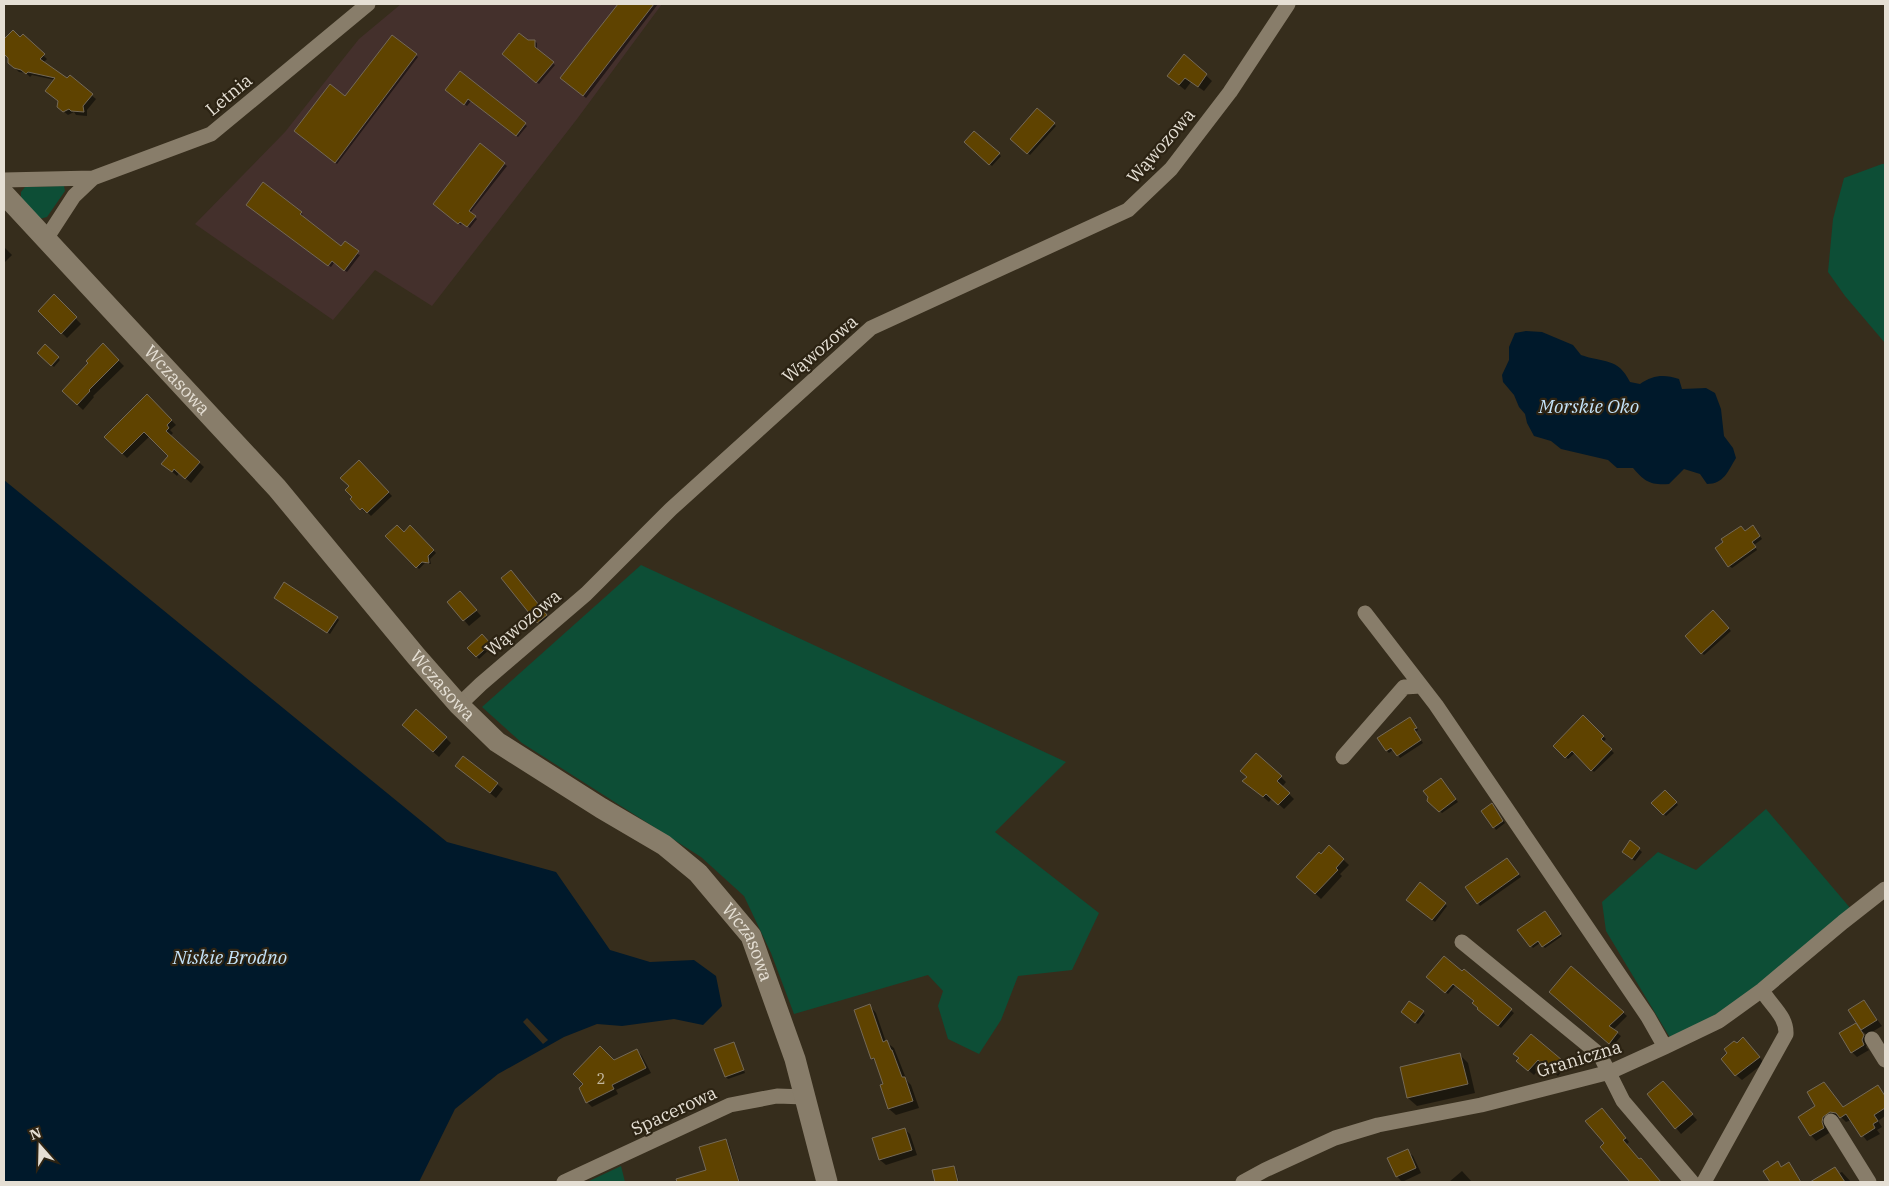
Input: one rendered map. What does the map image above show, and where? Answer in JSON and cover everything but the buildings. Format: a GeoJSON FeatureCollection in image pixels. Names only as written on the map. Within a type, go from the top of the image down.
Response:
{"type":"FeatureCollection","features":[{"type":"Feature","properties":{"kind":"street","name":"Letnia"},"geometry":{"type":"LineString","coordinates":[[4,180],[93,178],[211,134],[368,4]]}},
{"type":"Feature","properties":{"kind":"street","name":"Wąwozowa"},"geometry":{"type":"LineString","coordinates":[[459,705],[586,594],[672,509],[871,328],[1128,210],[1171,169],[1230,92],[1288,4]]}},
{"type":"Feature","properties":{"kind":"street","name":"Letnia"},"geometry":{"type":"LineString","coordinates":[[46,239],[74,196],[93,178]]}},
{"type":"Feature","properties":{"kind":"street","name":"Wczasowa"},"geometry":{"type":"LineString","coordinates":[[4,194],[277,488],[459,705],[497,742],[601,808],[664,845],[698,873],[751,936],[795,1059],[827,1182]]}},
{"type":"Feature","properties":{"kind":"street"},"geometry":{"type":"LineString","coordinates":[[1365,613],[1436,705],[1648,1017],[1665,1047]]}},
{"type":"Feature","properties":{"kind":"street"},"geometry":{"type":"LineString","coordinates":[[1342,757],[1404,687],[1422,686]]}},
{"type":"Feature","properties":{"kind":"street","name":"Graniczna"},"geometry":{"type":"LineString","coordinates":[[1244,1182],[1265,1170],[1335,1138],[1378,1125],[1481,1104],[1610,1072],[1665,1047],[1719,1021],[1762,990],[1842,922],[1885,889]]}},
{"type":"Feature","properties":{"kind":"street"},"geometry":{"type":"LineString","coordinates":[[1462,942],[1600,1055],[1623,1101],[1692,1182]]}},
{"type":"Feature","properties":{"kind":"street"},"geometry":{"type":"LineString","coordinates":[[1704,1182],[1786,1034],[1784,1020],[1762,990]]}},
{"type":"Feature","properties":{"kind":"street"},"geometry":{"type":"LineString","coordinates":[[1872,1039],[1885,1060]]}},
{"type":"Feature","properties":{"kind":"street","name":"Spacerowa"},"geometry":{"type":"LineString","coordinates":[[564,1182],[730,1105],[777,1096],[805,1097]]}},
{"type":"Feature","properties":{"kind":"street"},"geometry":{"type":"LineString","coordinates":[[1830,1121],[1870,1182]]}},
{"type":"Feature","properties":{"kind":"shaded area"},"geometry":{"type":"Polygon","coordinates":[[[401,4],[662,4],[577,119],[432,306],[375,270],[333,320],[195,224],[285,132],[359,39],[401,4]]]}},
{"type":"Feature","properties":{"kind":"green space"},"geometry":{"type":"Polygon","coordinates":[[[1885,164],[1885,343],[1845,296],[1828,272],[1833,219],[1844,178],[1885,164]]]}},
{"type":"Feature","properties":{"kind":"green space"},"geometry":{"type":"Polygon","coordinates":[[[64,186],[65,191],[47,217],[39,219],[21,199],[21,192],[25,187],[64,186]]]}},
{"type":"Feature","properties":{"kind":"green space"},"geometry":{"type":"Polygon","coordinates":[[[641,565],[1066,762],[995,832],[1099,913],[1072,970],[1018,976],[1001,1020],[979,1054],[948,1039],[938,1006],[943,991],[928,975],[794,1014],[771,953],[744,896],[701,857],[522,743],[482,707],[641,565]]]}},
{"type":"Feature","properties":{"kind":"green space"},"geometry":{"type":"Polygon","coordinates":[[[1766,809],[1851,909],[1757,989],[1672,1041],[1606,931],[1602,902],[1658,852],[1696,870],[1766,809]]]}},
{"type":"Feature","properties":{"kind":"green space"},"geometry":{"type":"Polygon","coordinates":[[[621,1166],[625,1182],[587,1182],[621,1166]]]}},
{"type":"Feature","properties":{"kind":"water","name":"Morskie Oko"},"geometry":{"type":"Polygon","coordinates":[[[1526,331],[1542,332],[1573,345],[1581,355],[1609,362],[1620,368],[1630,382],[1640,384],[1654,377],[1668,376],[1679,379],[1682,389],[1706,388],[1715,393],[1721,409],[1724,436],[1733,448],[1736,458],[1728,472],[1718,482],[1707,484],[1700,474],[1684,469],[1669,484],[1657,484],[1648,482],[1633,468],[1617,468],[1608,460],[1561,449],[1551,441],[1534,436],[1527,423],[1525,414],[1519,407],[1514,395],[1503,382],[1502,375],[1509,360],[1509,347],[1515,333],[1526,331]]]}},
{"type":"Feature","properties":{"kind":"water","name":"Niskie Brodno"},"geometry":{"type":"Polygon","coordinates":[[[4,480],[447,842],[556,872],[610,950],[650,962],[694,960],[716,976],[722,1006],[703,1025],[674,1019],[622,1026],[597,1024],[564,1037],[498,1074],[455,1109],[419,1182],[4,1182],[4,480]]]}},
{"type":"Feature","properties":{"kind":"pier"},"geometry":{"type":"Polygon","coordinates":[[[527,1018],[548,1040],[543,1044],[523,1022],[527,1018]]]}}]}
